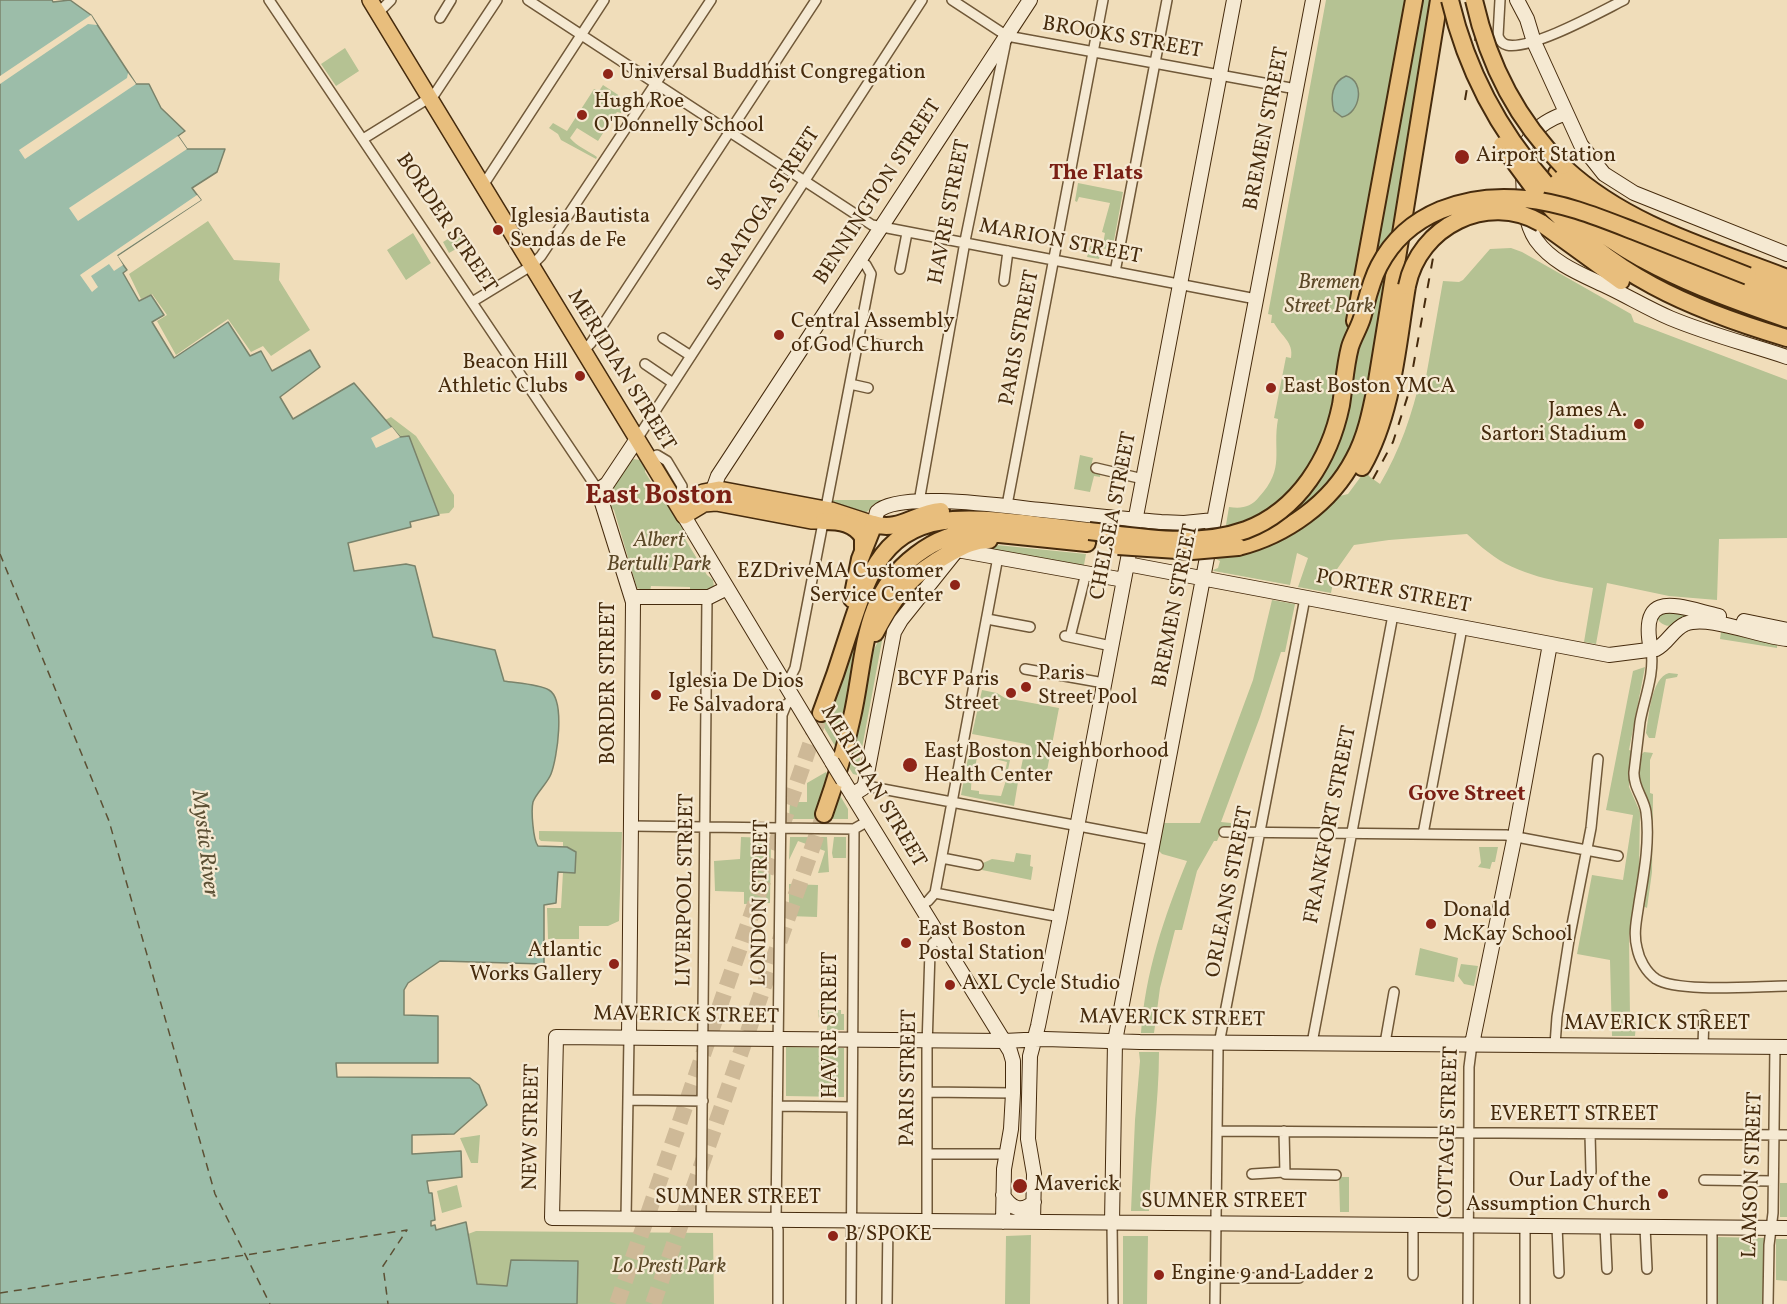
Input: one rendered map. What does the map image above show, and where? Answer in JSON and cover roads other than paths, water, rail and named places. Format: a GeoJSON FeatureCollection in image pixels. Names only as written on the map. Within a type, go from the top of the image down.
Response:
{"type":"FeatureCollection","features":[{"type":"Feature","properties":{"kind":"highway"},"geometry":{"type":"LineString","coordinates":[[824,814],[848,738],[873,615],[879,599],[897,573],[921,552],[943,540],[963,533],[980,532],[1022,536],[1206,538],[1244,530],[1274,515],[1301,491],[1324,457],[1337,419],[1414,0]]}},
{"type":"Feature","properties":{"kind":"highway"},"geometry":{"type":"LineString","coordinates":[[1357,465],[1373,404],[1439,0]]}},
{"type":"Feature","properties":{"kind":"highway"},"geometry":{"type":"LineString","coordinates":[[1411,174],[1452,0]]}},
{"type":"Feature","properties":{"kind":"highway"},"geometry":{"type":"LineString","coordinates":[[1452,0],[1458,31],[1474,72],[1482,111],[1509,157],[1550,178],[1601,197],[1641,220],[1787,278]]}},
{"type":"Feature","properties":{"kind":"highway"},"geometry":{"type":"LineString","coordinates":[[1474,0],[1502,98],[1550,178],[1590,225],[1638,257],[1699,288],[1787,319]]}},
{"type":"Feature","properties":{"kind":"highway"},"geometry":{"type":"LineString","coordinates":[[1550,178],[1655,251],[1701,273],[1787,304]]}},
{"type":"Feature","properties":{"kind":"highway"},"geometry":{"type":"LineString","coordinates":[[1550,178],[1555,213],[1587,243],[1628,273],[1680,300],[1745,326],[1787,338]]}},
{"type":"Feature","properties":{"kind":"highway"},"geometry":{"type":"LineString","coordinates":[[1350,347],[1362,318],[1371,283],[1392,246],[1405,232],[1426,216],[1468,201],[1519,198],[1570,208],[1787,292]]}},
{"type":"Feature","properties":{"kind":"highway"},"geometry":{"type":"LineString","coordinates":[[821,713],[863,588],[876,563],[891,546],[912,532],[935,523],[977,520],[1036,526],[1088,537],[1185,551],[1238,547],[1284,538],[1306,525],[1336,501],[1357,465],[1376,439],[1384,415],[1412,267],[1422,249],[1434,236],[1454,221],[1476,214],[1500,211],[1521,214],[1541,223],[1605,271],[1635,288],[1724,324],[1745,326]]}},
{"type":"Feature","properties":{"kind":"highway"},"geometry":{"type":"LineString","coordinates":[[850,630],[853,587],[863,551],[874,524],[891,527],[920,515],[945,511],[1012,518],[1036,526]]}},
{"type":"Feature","properties":{"kind":"highway"},"geometry":{"type":"LineString","coordinates":[[825,515],[854,527],[863,537],[863,551]]}},
{"type":"Feature","properties":{"kind":"highway"},"geometry":{"type":"LineString","coordinates":[[866,649],[890,606],[910,580],[925,567],[976,541],[1022,536]]}},
{"type":"Feature","properties":{"kind":"main road","name":"BENNINGTON STREET"},"geometry":{"type":"LineString","coordinates":[[713,496],[718,476],[1030,0]]}},
{"type":"Feature","properties":{"kind":"main road","name":"CHELSEA STREET"},"geometry":{"type":"LineString","coordinates":[[1033,1222],[1034,1167],[1028,1139],[1029,1061],[1078,826],[1234,0]]}},
{"type":"Feature","properties":{"kind":"main road","name":"BREMEN STREET"},"geometry":{"type":"LineString","coordinates":[[1112,1223],[1115,1041],[1153,840],[1196,577],[1214,520],[1313,0]]}},
{"type":"Feature","properties":{"kind":"main road"},"geometry":{"type":"LineString","coordinates":[[1512,0],[1520,23],[1534,42]]}},
{"type":"Feature","properties":{"kind":"main road"},"geometry":{"type":"LineString","coordinates":[[1517,0],[1566,113],[1588,156],[1613,181],[1634,193],[1787,254]]}},
{"type":"Feature","properties":{"kind":"main road","name":"MERIDIAN STREET"},"geometry":{"type":"LineString","coordinates":[[374,7],[843,780],[857,792],[868,821],[1012,1055],[1013,1093],[1003,1195],[1003,1222]]}},
{"type":"Feature","properties":{"kind":"main road"},"geometry":{"type":"LineString","coordinates":[[1566,113],[1544,123],[1524,145],[1522,156],[1526,212],[1532,231],[1545,250],[1563,264],[1658,312],[1702,330],[1787,357]]}},
{"type":"Feature","properties":{"kind":"main road"},"geometry":{"type":"LineString","coordinates":[[598,490],[607,484],[637,439]]}},
{"type":"Feature","properties":{"kind":"main road","name":"BORDER STREET"},"geometry":{"type":"LineString","coordinates":[[598,490],[632,597],[629,1037]]}},
{"type":"Feature","properties":{"kind":"main road"},"geometry":{"type":"LineString","coordinates":[[681,511],[704,504],[713,496],[812,520],[825,515],[874,524],[876,513],[883,507],[919,502],[1007,505],[1174,523],[1214,520]]}},
{"type":"Feature","properties":{"kind":"main road"},"geometry":{"type":"LineString","coordinates":[[1174,523],[1196,577]]}},
{"type":"Feature","properties":{"kind":"main road"},"geometry":{"type":"LineString","coordinates":[[857,792],[865,784],[894,632],[957,550],[1124,580]]}},
{"type":"Feature","properties":{"kind":"main road","name":"PORTER STREET"},"geometry":{"type":"LineString","coordinates":[[1127,564],[1609,656],[1651,650],[1663,645],[1680,626],[1697,621],[1787,639]]}},
{"type":"Feature","properties":{"kind":"main road"},"geometry":{"type":"LineString","coordinates":[[632,597],[707,597],[727,588]]}},
{"type":"Feature","properties":{"kind":"main road"},"geometry":{"type":"LineString","coordinates":[[1651,650],[1648,620],[1654,611],[1664,606],[1787,630]]}},
{"type":"Feature","properties":{"kind":"main road"},"geometry":{"type":"LineString","coordinates":[[1648,627],[1656,638],[1671,635]]}},
{"type":"Feature","properties":{"kind":"main road","name":"COTTAGE STREET"},"geometry":{"type":"LineString","coordinates":[[1472,1044],[1550,644]]}},
{"type":"Feature","properties":{"kind":"main road","name":"MAVERICK STREET"},"geometry":{"type":"LineString","coordinates":[[556,1036],[1781,1046]]}},
{"type":"Feature","properties":{"kind":"main road","name":"NEW STREET"},"geometry":{"type":"LineString","coordinates":[[552,1218],[556,1036]]}},
{"type":"Feature","properties":{"kind":"main road"},"geometry":{"type":"LineString","coordinates":[[1003,1195],[1011,1206],[1017,1209],[1027,1208],[1034,1202]]}},
{"type":"Feature","properties":{"kind":"main road","name":"SUMNER STREET"},"geometry":{"type":"LineString","coordinates":[[552,1218],[1787,1228]]}},
{"type":"Feature","properties":{"kind":"street","name":"BORDER STREET"},"geometry":{"type":"LineString","coordinates":[[269,0],[598,490]]}},
{"type":"Feature","properties":{"kind":"street"},"geometry":{"type":"LineString","coordinates":[[374,7],[391,0]]}},
{"type":"Feature","properties":{"kind":"street"},"geometry":{"type":"LineString","coordinates":[[440,18],[451,0]]}},
{"type":"Feature","properties":{"kind":"street"},"geometry":{"type":"LineString","coordinates":[[363,139],[430,99],[437,92],[497,0]]}},
{"type":"Feature","properties":{"kind":"street","name":"MARION STREET"},"geometry":{"type":"LineString","coordinates":[[528,0],[869,224],[1256,299]]}},
{"type":"Feature","properties":{"kind":"street"},"geometry":{"type":"LineString","coordinates":[[482,186],[604,0]]}},
{"type":"Feature","properties":{"kind":"street"},"geometry":{"type":"LineString","coordinates":[[472,302],[531,266],[542,256],[711,0]]}},
{"type":"Feature","properties":{"kind":"street"},"geometry":{"type":"LineString","coordinates":[[583,351],[591,343],[816,0]]}},
{"type":"Feature","properties":{"kind":"street","name":"SARATOGA STREET"},"geometry":{"type":"LineString","coordinates":[[637,439],[922,0]]}},
{"type":"Feature","properties":{"kind":"street","name":"BROOKS STREET"},"geometry":{"type":"LineString","coordinates":[[952,0],[1007,36],[1296,89]]}},
{"type":"Feature","properties":{"kind":"street","name":"PARIS STREET"},"geometry":{"type":"LineString","coordinates":[[1007,505],[1103,0]]}},
{"type":"Feature","properties":{"kind":"street"},"geometry":{"type":"LineString","coordinates":[[1115,272],[1167,0]]}},
{"type":"Feature","properties":{"kind":"street"},"geometry":{"type":"LineString","coordinates":[[1500,0],[1498,36],[1504,44],[1513,45],[1534,42],[1624,0]]}},
{"type":"Feature","properties":{"kind":"street","name":"HAVRE STREET"},"geometry":{"type":"LineString","coordinates":[[919,502],[966,243],[1007,36]]}},
{"type":"Feature","properties":{"kind":"street"},"geometry":{"type":"LineString","coordinates":[[900,269],[908,233]]}},
{"type":"Feature","properties":{"kind":"street"},"geometry":{"type":"LineString","coordinates":[[1004,281],[1008,251]]}},
{"type":"Feature","properties":{"kind":"street"},"geometry":{"type":"LineString","coordinates":[[784,682],[795,668],[871,274],[866,265],[859,260]]}},
{"type":"Feature","properties":{"kind":"street"},"geometry":{"type":"LineString","coordinates":[[663,338],[691,356]]}},
{"type":"Feature","properties":{"kind":"street"},"geometry":{"type":"LineString","coordinates":[[858,340],[884,346]]}},
{"type":"Feature","properties":{"kind":"street"},"geometry":{"type":"LineString","coordinates":[[645,364],[674,383]]}},
{"type":"Feature","properties":{"kind":"street"},"geometry":{"type":"LineString","coordinates":[[850,384],[868,388]]}},
{"type":"Feature","properties":{"kind":"street"},"geometry":{"type":"LineString","coordinates":[[1096,468],[1143,479]]}},
{"type":"Feature","properties":{"kind":"street"},"geometry":{"type":"LineString","coordinates":[[920,906],[928,902],[935,893],[998,557]]}},
{"type":"Feature","properties":{"kind":"street"},"geometry":{"type":"LineString","coordinates":[[1086,573],[1067,637],[1111,646]]}},
{"type":"Feature","properties":{"kind":"street","name":"ORLEANS STREET"},"geometry":{"type":"LineString","coordinates":[[1215,1304],[1217,1056],[1260,832],[1299,596]]}},
{"type":"Feature","properties":{"kind":"street","name":"LIVERPOOL STREET"},"geometry":{"type":"LineString","coordinates":[[701,1220],[707,597]]}},
{"type":"Feature","properties":{"kind":"street","name":"FRANKFORT STREET"},"geometry":{"type":"LineString","coordinates":[[1312,1043],[1393,615]]}},
{"type":"Feature","properties":{"kind":"street"},"geometry":{"type":"LineString","coordinates":[[987,618],[1030,627]]}},
{"type":"Feature","properties":{"kind":"street"},"geometry":{"type":"LineString","coordinates":[[1423,834],[1462,628]]}},
{"type":"Feature","properties":{"kind":"street"},"geometry":{"type":"LineString","coordinates":[[1651,650],[1652,669],[1641,722],[1634,777],[1646,812],[1646,850],[1635,931],[1637,948],[1649,974],[1657,980],[1677,987],[1787,986]]}},
{"type":"Feature","properties":{"kind":"street"},"geometry":{"type":"LineString","coordinates":[[1025,669],[1104,683]]}},
{"type":"Feature","properties":{"kind":"street","name":"LONDON STREET"},"geometry":{"type":"LineString","coordinates":[[777,1304],[778,1230],[776,1220],[783,713],[786,705],[794,698]]}},
{"type":"Feature","properties":{"kind":"street"},"geometry":{"type":"LineString","coordinates":[[1555,1045],[1569,940],[1587,850],[1598,759]]}},
{"type":"Feature","properties":{"kind":"street"},"geometry":{"type":"LineString","coordinates":[[857,792],[872,787],[1153,840]]}},
{"type":"Feature","properties":{"kind":"street"},"geometry":{"type":"LineString","coordinates":[[631,826],[854,829],[868,821]]}},
{"type":"Feature","properties":{"kind":"street","name":"HAVRE STREET"},"geometry":{"type":"LineString","coordinates":[[851,1304],[854,829]]}},
{"type":"Feature","properties":{"kind":"street"},"geometry":{"type":"LineString","coordinates":[[1224,832],[1514,836],[1618,856]]}},
{"type":"Feature","properties":{"kind":"street"},"geometry":{"type":"LineString","coordinates":[[942,858],[978,865]]}},
{"type":"Feature","properties":{"kind":"street"},"geometry":{"type":"LineString","coordinates":[[935,893],[1060,917]]}},
{"type":"Feature","properties":{"kind":"street","name":"PARIS STREET"},"geometry":{"type":"LineString","coordinates":[[927,1221],[927,1040],[930,951],[939,938]]}},
{"type":"Feature","properties":{"kind":"street"},"geometry":{"type":"LineString","coordinates":[[1385,1043],[1394,992]]}},
{"type":"Feature","properties":{"kind":"street"},"geometry":{"type":"LineString","coordinates":[[1703,1046],[1704,1015]]}},
{"type":"Feature","properties":{"kind":"street","name":"BORDER STREET"},"geometry":{"type":"LineString","coordinates":[[627,1219],[629,1037]]}},
{"type":"Feature","properties":{"kind":"street","name":"COTTAGE STREET"},"geometry":{"type":"LineString","coordinates":[[1468,1304],[1469,1067],[1472,1044]]}},
{"type":"Feature","properties":{"kind":"street","name":"LAMSON STREET"},"geometry":{"type":"LineString","coordinates":[[1768,1304],[1774,1136],[1781,1046]]}},
{"type":"Feature","properties":{"kind":"street"},"geometry":{"type":"LineString","coordinates":[[927,1092],[1013,1093]]}},
{"type":"Feature","properties":{"kind":"street"},"geometry":{"type":"LineString","coordinates":[[628,1100],[703,1101]]}},
{"type":"Feature","properties":{"kind":"street"},"geometry":{"type":"LineString","coordinates":[[778,1106],[852,1107]]}},
{"type":"Feature","properties":{"kind":"street","name":"EVERETT STREET"},"geometry":{"type":"LineString","coordinates":[[1217,1131],[1787,1136]]}},
{"type":"Feature","properties":{"kind":"street"},"geometry":{"type":"LineString","coordinates":[[1284,1131],[1284,1172]]}},
{"type":"Feature","properties":{"kind":"street"},"geometry":{"type":"LineString","coordinates":[[1590,1134],[1591,1172]]}},
{"type":"Feature","properties":{"kind":"street"},"geometry":{"type":"LineString","coordinates":[[927,1154],[1007,1154]]}},
{"type":"Feature","properties":{"kind":"street"},"geometry":{"type":"LineString","coordinates":[[1252,1174],[1284,1172],[1286,1175],[1336,1175]]}},
{"type":"Feature","properties":{"kind":"street"},"geometry":{"type":"LineString","coordinates":[[1704,1180],[1773,1181]]}},
{"type":"Feature","properties":{"kind":"street"},"geometry":{"type":"LineString","coordinates":[[887,1304],[888,1221]]}},
{"type":"Feature","properties":{"kind":"street"},"geometry":{"type":"LineString","coordinates":[[1112,1223],[1113,1304]]}},
{"type":"Feature","properties":{"kind":"street"},"geometry":{"type":"LineString","coordinates":[[1413,1225],[1413,1275]]}},
{"type":"Feature","properties":{"kind":"street"},"geometry":{"type":"LineString","coordinates":[[1525,1226],[1525,1304]]}},
{"type":"Feature","properties":{"kind":"street"},"geometry":{"type":"LineString","coordinates":[[1557,1226],[1559,1273]]}},
{"type":"Feature","properties":{"kind":"street"},"geometry":{"type":"LineString","coordinates":[[1605,1226],[1606,1269]]}},
{"type":"Feature","properties":{"kind":"street"},"geometry":{"type":"LineString","coordinates":[[1645,1227],[1647,1269]]}},
{"type":"Feature","properties":{"kind":"street"},"geometry":{"type":"LineString","coordinates":[[1712,1227],[1712,1304]]}},
{"type":"Feature","properties":{"kind":"street"},"geometry":{"type":"LineString","coordinates":[[1215,1278],[1299,1278]]}},
{"type":"Feature","properties":{"kind":"water","name":"Mystic River"},"geometry":{"type":"Polygon","coordinates":[[[0,0],[52,0],[53,2],[70,0],[91,15],[136,84],[149,84],[161,108],[185,131],[178,136],[187,149],[225,149],[217,172],[192,188],[201,200],[117,256],[127,270],[123,273],[139,301],[151,295],[164,315],[152,322],[174,358],[228,322],[250,356],[261,351],[272,371],[310,350],[320,367],[280,397],[293,419],[354,383],[400,437],[409,436],[439,515],[410,522],[411,527],[348,543],[354,571],[406,564],[415,566],[433,637],[495,650],[504,681],[539,686],[549,690],[554,696],[559,717],[556,756],[549,778],[533,802],[532,818],[538,846],[567,847],[576,852],[575,873],[558,872],[556,903],[544,905],[544,964],[440,961],[408,983],[404,990],[404,1015],[438,1016],[438,1063],[336,1063],[337,1077],[470,1078],[479,1085],[487,1105],[454,1134],[412,1135],[412,1154],[461,1151],[462,1177],[427,1181],[429,1193],[432,1193],[435,1220],[431,1221],[431,1226],[435,1225],[436,1230],[466,1222],[477,1284],[507,1286],[511,1260],[578,1261],[577,1304],[0,1304],[0,0]]]}},
{"type":"Feature","properties":{"kind":"water"},"geometry":{"type":"Polygon","coordinates":[[[1346,76],[1356,84],[1358,97],[1353,110],[1342,117],[1334,111],[1332,95],[1335,86],[1346,76]]]}},
{"type":"Feature","properties":{"kind":"tunnel"},"geometry":{"type":"LineString","coordinates":[[617,1304],[821,713]]}},
{"type":"Feature","properties":{"kind":"tunnel"},"geometry":{"type":"LineString","coordinates":[[653,1304],[824,814]]}},
{"type":"Feature","properties":{"kind":"railway"},"geometry":{"type":"LineString","coordinates":[[1465,100],[1482,0]]}},
{"type":"Feature","properties":{"kind":"railway"},"geometry":{"type":"LineString","coordinates":[[1373,479],[1393,442],[1408,395],[1441,214]]}},
{"type":"Feature","properties":{"kind":"place","name":"Universal Buddhist Congregation"},"geometry":{"type":"Point","coordinates":[608,74]}},
{"type":"Feature","properties":{"kind":"place","name":"Hugh Roe O'Donnelly School"},"geometry":{"type":"Point","coordinates":[582,115]}},
{"type":"Feature","properties":{"kind":"place","name":"Airport Station"},"geometry":{"type":"Point","coordinates":[1462,157]}},
{"type":"Feature","properties":{"kind":"place","name":"Iglesia Bautista Sendas de Fe"},"geometry":{"type":"Point","coordinates":[498,230]}},
{"type":"Feature","properties":{"kind":"place","name":"Central Assembly of God Church"},"geometry":{"type":"Point","coordinates":[779,335]}},
{"type":"Feature","properties":{"kind":"place","name":"Beacon Hill Athletic Clubs"},"geometry":{"type":"Point","coordinates":[580,376]}},
{"type":"Feature","properties":{"kind":"place","name":"East Boston YMCA"},"geometry":{"type":"Point","coordinates":[1271,388]}},
{"type":"Feature","properties":{"kind":"place","name":"James A. Sartori Stadium"},"geometry":{"type":"Point","coordinates":[1639,424]}},
{"type":"Feature","properties":{"kind":"place","name":"EZDriveMA Customer Service Center"},"geometry":{"type":"Point","coordinates":[955,585]}},
{"type":"Feature","properties":{"kind":"place","name":"Paris Street Pool"},"geometry":{"type":"Point","coordinates":[1026,687]}},
{"type":"Feature","properties":{"kind":"place","name":"BCYF Paris Street"},"geometry":{"type":"Point","coordinates":[1011,693]}},
{"type":"Feature","properties":{"kind":"place","name":"Iglesia De Dios Fe Salvadora"},"geometry":{"type":"Point","coordinates":[656,695]}},
{"type":"Feature","properties":{"kind":"place","name":"East Boston Neighborhood Health Center"},"geometry":{"type":"Point","coordinates":[910,765]}},
{"type":"Feature","properties":{"kind":"place","name":"Donald McKay School"},"geometry":{"type":"Point","coordinates":[1431,924]}},
{"type":"Feature","properties":{"kind":"place","name":"East Boston Postal Station"},"geometry":{"type":"Point","coordinates":[906,943]}},
{"type":"Feature","properties":{"kind":"place","name":"Atlantic Works Gallery"},"geometry":{"type":"Point","coordinates":[614,964]}},
{"type":"Feature","properties":{"kind":"place","name":"AXL Cycle Studio"},"geometry":{"type":"Point","coordinates":[950,985]}},
{"type":"Feature","properties":{"kind":"place","name":"Maverick"},"geometry":{"type":"Point","coordinates":[1020,1186]}},
{"type":"Feature","properties":{"kind":"place","name":"Our Lady of the Assumption Church"},"geometry":{"type":"Point","coordinates":[1663,1194]}},
{"type":"Feature","properties":{"kind":"place","name":"B/SPOKE"},"geometry":{"type":"Point","coordinates":[833,1236]}},
{"type":"Feature","properties":{"kind":"place","name":"Engine 9 and Ladder 2"},"geometry":{"type":"Point","coordinates":[1159,1275]}},
{"type":"Feature","properties":{"kind":"district","name":"The Flats"},"geometry":{"type":"Point","coordinates":[1096,175]}},
{"type":"Feature","properties":{"kind":"district","name":"East Boston"},"geometry":{"type":"Point","coordinates":[659,498]}},
{"type":"Feature","properties":{"kind":"district","name":"Gove Street"},"geometry":{"type":"Point","coordinates":[1467,796]}},
{"type":"Feature","properties":{"kind":"park label","name":"Bremen Street Park"},"geometry":{"type":"Point","coordinates":[1329,296]}},
{"type":"Feature","properties":{"kind":"park label","name":"Albert Bertulli Park"},"geometry":{"type":"Point","coordinates":[659,554]}},
{"type":"Feature","properties":{"kind":"park label","name":"Lo Presti Park"},"geometry":{"type":"Point","coordinates":[669,1268]}}]}
